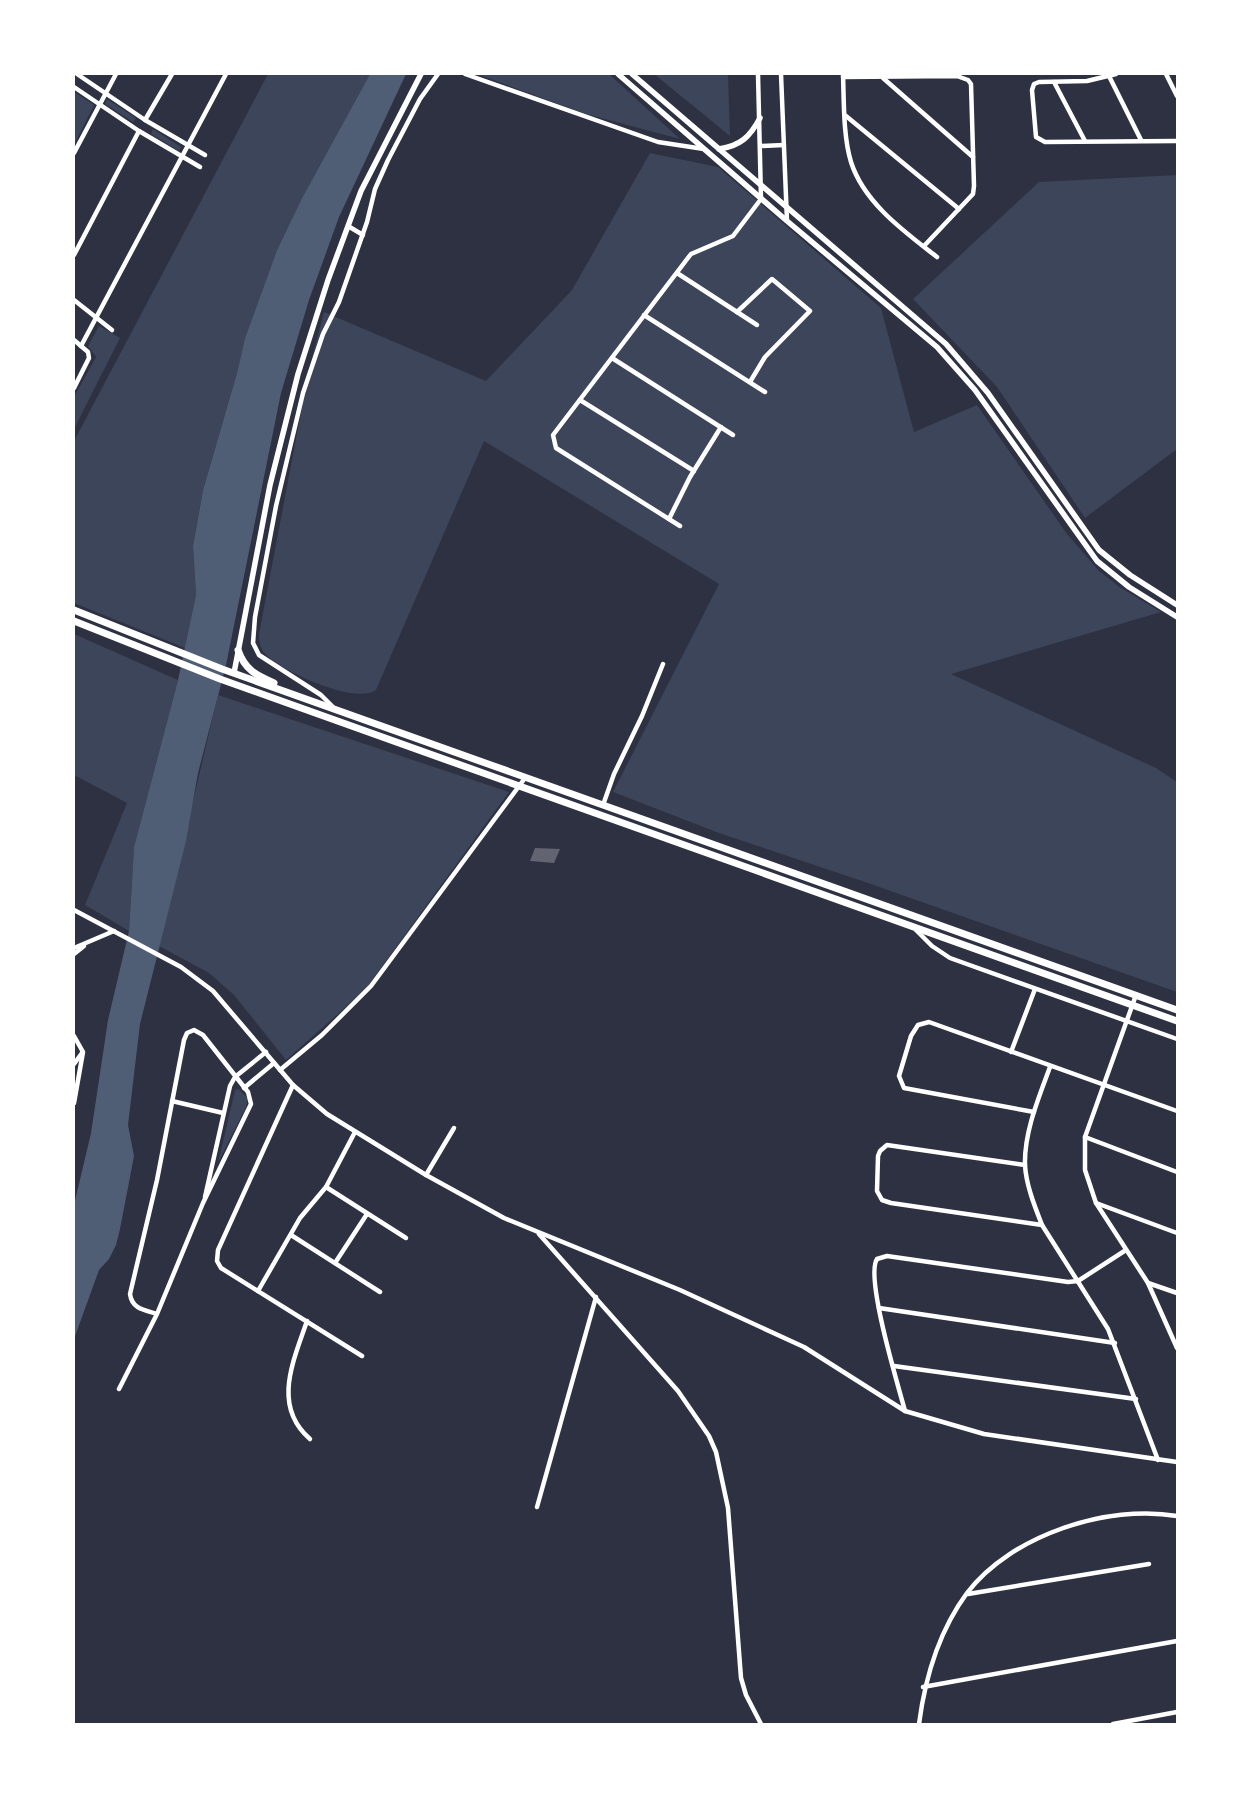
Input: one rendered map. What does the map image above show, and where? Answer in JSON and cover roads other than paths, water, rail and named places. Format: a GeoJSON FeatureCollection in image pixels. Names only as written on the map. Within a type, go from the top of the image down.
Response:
{"type":"FeatureCollection","features":[{"type":"Feature","properties":{"kind":"main road"},"geometry":{"type":"LineString","coordinates":[[74,610],[222,670],[603,805],[912,925],[1177,1021]]}},
{"type":"Feature","properties":{"kind":"main road"},"geometry":{"type":"LineString","coordinates":[[74,621],[220,679],[520,786],[1177,1010]]}},
{"type":"Feature","properties":{"kind":"main road"},"geometry":{"type":"LineString","coordinates":[[238,650],[244,665],[250,671],[282,686],[291,694]]}},
{"type":"Feature","properties":{"kind":"street"},"geometry":{"type":"LineString","coordinates":[[77,74],[146,120],[205,155]]}},
{"type":"Feature","properties":{"kind":"street"},"geometry":{"type":"LineString","coordinates":[[74,153],[116,74]]}},
{"type":"Feature","properties":{"kind":"street"},"geometry":{"type":"LineString","coordinates":[[146,120],[172,74]]}},
{"type":"Feature","properties":{"kind":"street"},"geometry":{"type":"LineString","coordinates":[[81,346],[226,74]]}},
{"type":"Feature","properties":{"kind":"street"},"geometry":{"type":"LineString","coordinates":[[234,673],[270,485],[298,374],[361,191],[422,74]]}},
{"type":"Feature","properties":{"kind":"street"},"geometry":{"type":"LineString","coordinates":[[336,710],[321,695],[258,655],[253,636],[254,616],[276,506],[303,393],[323,334],[339,302],[363,235],[375,189],[420,99],[438,74]]}},
{"type":"Feature","properties":{"kind":"street"},"geometry":{"type":"LineString","coordinates":[[465,74],[658,142],[704,150]]}},
{"type":"Feature","properties":{"kind":"street"},"geometry":{"type":"LineString","coordinates":[[618,74],[761,199],[933,343],[959,370],[1097,562],[1129,587],[1177,617]]}},
{"type":"Feature","properties":{"kind":"street"},"geometry":{"type":"LineString","coordinates":[[632,74],[946,344],[988,393],[1099,550],[1130,575],[1177,605]]}},
{"type":"Feature","properties":{"kind":"street"},"geometry":{"type":"LineString","coordinates":[[680,526],[556,448],[553,435],[691,254],[733,236],[761,199],[758,74]]}},
{"type":"Feature","properties":{"kind":"street"},"geometry":{"type":"LineString","coordinates":[[781,74],[787,221]]}},
{"type":"Feature","properties":{"kind":"street"},"geometry":{"type":"LineString","coordinates":[[1116,74],[1034,84],[1032,90],[1034,128],[1038,140],[1044,142],[1177,140]]}},
{"type":"Feature","properties":{"kind":"street"},"geometry":{"type":"LineString","coordinates":[[1166,74],[1177,96]]}},
{"type":"Feature","properties":{"kind":"street"},"geometry":{"type":"LineString","coordinates":[[924,246],[973,194],[971,84],[968,80],[957,76],[902,75],[883,78],[843,75],[847,144],[851,161],[864,188],[892,219],[924,246],[938,257]]}},
{"type":"Feature","properties":{"kind":"street"},"geometry":{"type":"LineString","coordinates":[[1109,76],[1140,140]]}},
{"type":"Feature","properties":{"kind":"street"},"geometry":{"type":"LineString","coordinates":[[883,78],[973,157]]}},
{"type":"Feature","properties":{"kind":"street"},"geometry":{"type":"LineString","coordinates":[[1054,82],[1084,141]]}},
{"type":"Feature","properties":{"kind":"street"},"geometry":{"type":"LineString","coordinates":[[74,87],[139,131],[200,166]]}},
{"type":"Feature","properties":{"kind":"street"},"geometry":{"type":"LineString","coordinates":[[846,116],[959,210]]}},
{"type":"Feature","properties":{"kind":"street"},"geometry":{"type":"LineString","coordinates":[[719,150],[735,145],[748,137],[760,118]]}},
{"type":"Feature","properties":{"kind":"street"},"geometry":{"type":"LineString","coordinates":[[74,255],[139,131]]}},
{"type":"Feature","properties":{"kind":"street"},"geometry":{"type":"LineString","coordinates":[[761,146],[784,145]]}},
{"type":"Feature","properties":{"kind":"street"},"geometry":{"type":"LineString","coordinates":[[348,226],[363,235]]}},
{"type":"Feature","properties":{"kind":"street"},"geometry":{"type":"LineString","coordinates":[[677,273],[757,325]]}},
{"type":"Feature","properties":{"kind":"street"},"geometry":{"type":"LineString","coordinates":[[737,312],[772,279],[810,311],[765,357],[750,382]]}},
{"type":"Feature","properties":{"kind":"street"},"geometry":{"type":"LineString","coordinates":[[74,300],[112,330]]}},
{"type":"Feature","properties":{"kind":"street"},"geometry":{"type":"LineString","coordinates":[[644,315],[765,392]]}},
{"type":"Feature","properties":{"kind":"street"},"geometry":{"type":"LineString","coordinates":[[74,340],[89,355],[88,361],[74,388]]}},
{"type":"Feature","properties":{"kind":"street"},"geometry":{"type":"LineString","coordinates":[[612,358],[733,434]]}},
{"type":"Feature","properties":{"kind":"street"},"geometry":{"type":"LineString","coordinates":[[580,400],[694,471]]}},
{"type":"Feature","properties":{"kind":"street"},"geometry":{"type":"LineString","coordinates":[[669,519],[694,471],[722,427]]}},
{"type":"Feature","properties":{"kind":"street"},"geometry":{"type":"LineString","coordinates":[[603,805],[614,774],[642,716],[663,664]]}},
{"type":"Feature","properties":{"kind":"street"},"geometry":{"type":"LineString","coordinates":[[280,1070],[322,1035],[371,986],[525,778]]}},
{"type":"Feature","properties":{"kind":"street"},"geometry":{"type":"LineString","coordinates":[[74,910],[181,967],[212,991],[293,1085],[321,1110],[426,1175],[504,1218],[680,1290],[804,1347],[904,1411],[984,1434],[1177,1462]]}},
{"type":"Feature","properties":{"kind":"street"},"geometry":{"type":"LineString","coordinates":[[912,925],[932,946],[950,958],[1177,1039]]}},
{"type":"Feature","properties":{"kind":"street"},"geometry":{"type":"LineString","coordinates":[[74,948],[114,931]]}},
{"type":"Feature","properties":{"kind":"street"},"geometry":{"type":"LineString","coordinates":[[74,954],[90,942]]}},
{"type":"Feature","properties":{"kind":"street"},"geometry":{"type":"LineString","coordinates":[[1011,1052],[1035,989]]}},
{"type":"Feature","properties":{"kind":"street"},"geometry":{"type":"LineString","coordinates":[[1136,995],[1085,1137],[1085,1170],[1096,1203],[1148,1283],[1177,1348]]}},
{"type":"Feature","properties":{"kind":"street"},"geometry":{"type":"LineString","coordinates":[[1034,1112],[904,1088],[899,1076],[914,1030],[922,1023],[929,1022],[1177,1111]]}},
{"type":"Feature","properties":{"kind":"street"},"geometry":{"type":"LineString","coordinates":[[120,1389],[157,1314],[203,1204],[251,1102],[250,1096],[244,1088],[202,1035],[194,1030],[184,1040],[157,1180],[130,1294],[133,1305],[157,1314]]}},
{"type":"Feature","properties":{"kind":"street"},"geometry":{"type":"LineString","coordinates":[[74,1036],[80,1043],[83,1052],[74,1103]]}},
{"type":"Feature","properties":{"kind":"street"},"geometry":{"type":"LineString","coordinates":[[74,1064],[83,1052]]}},
{"type":"Feature","properties":{"kind":"street"},"geometry":{"type":"LineString","coordinates":[[203,1204],[230,1086],[235,1077],[266,1052]]}},
{"type":"Feature","properties":{"kind":"street"},"geometry":{"type":"LineString","coordinates":[[244,1088],[274,1063]]}},
{"type":"Feature","properties":{"kind":"street"},"geometry":{"type":"LineString","coordinates":[[1050,1067],[1034,1112],[1025,1165],[1042,1225],[1115,1343],[1158,1460]]}},
{"type":"Feature","properties":{"kind":"street"},"geometry":{"type":"LineString","coordinates":[[293,1085],[218,1250],[217,1261],[221,1268],[362,1356]]}},
{"type":"Feature","properties":{"kind":"street"},"geometry":{"type":"LineString","coordinates":[[172,1100],[223,1113]]}},
{"type":"Feature","properties":{"kind":"street"},"geometry":{"type":"LineString","coordinates":[[426,1175],[454,1128]]}},
{"type":"Feature","properties":{"kind":"street"},"geometry":{"type":"LineString","coordinates":[[258,1291],[305,1210],[326,1187],[355,1132]]}},
{"type":"Feature","properties":{"kind":"street"},"geometry":{"type":"LineString","coordinates":[[1085,1137],[1177,1172]]}},
{"type":"Feature","properties":{"kind":"street"},"geometry":{"type":"LineString","coordinates":[[1025,1165],[894,1145],[884,1147],[878,1156],[877,1191],[882,1200],[891,1203],[1042,1225]]}},
{"type":"Feature","properties":{"kind":"street"},"geometry":{"type":"LineString","coordinates":[[326,1187],[406,1238]]}},
{"type":"Feature","properties":{"kind":"street"},"geometry":{"type":"LineString","coordinates":[[1096,1203],[1177,1233]]}},
{"type":"Feature","properties":{"kind":"street"},"geometry":{"type":"LineString","coordinates":[[336,1263],[367,1214]]}},
{"type":"Feature","properties":{"kind":"street"},"geometry":{"type":"LineString","coordinates":[[538,1233],[678,1391],[701,1423],[716,1452],[728,1508],[740,1672],[746,1695],[761,1724]]}},
{"type":"Feature","properties":{"kind":"street"},"geometry":{"type":"LineString","coordinates":[[291,1235],[380,1292]]}},
{"type":"Feature","properties":{"kind":"street"},"geometry":{"type":"LineString","coordinates":[[904,1411],[879,1308],[873,1269],[877,1259],[887,1256],[1057,1282],[1078,1281],[1126,1250]]}},
{"type":"Feature","properties":{"kind":"street"},"geometry":{"type":"LineString","coordinates":[[1148,1283],[1177,1294]]}},
{"type":"Feature","properties":{"kind":"street"},"geometry":{"type":"LineString","coordinates":[[537,1507],[596,1297]]}},
{"type":"Feature","properties":{"kind":"street"},"geometry":{"type":"LineString","coordinates":[[879,1308],[1115,1343]]}},
{"type":"Feature","properties":{"kind":"street"},"geometry":{"type":"LineString","coordinates":[[307,1322],[290,1370],[289,1395],[292,1418],[310,1440]]}},
{"type":"Feature","properties":{"kind":"street"},"geometry":{"type":"LineString","coordinates":[[894,1366],[1136,1400]]}},
{"type":"Feature","properties":{"kind":"street"},"geometry":{"type":"LineString","coordinates":[[919,1724],[924,1687],[938,1647],[967,1594],[994,1566],[1038,1539],[1090,1520],[1124,1515],[1159,1513],[1177,1516]]}},
{"type":"Feature","properties":{"kind":"street"},"geometry":{"type":"LineString","coordinates":[[967,1594],[1149,1564]]}},
{"type":"Feature","properties":{"kind":"street"},"geometry":{"type":"LineString","coordinates":[[924,1687],[1177,1640]]}},
{"type":"Feature","properties":{"kind":"street"},"geometry":{"type":"LineString","coordinates":[[1113,1724],[1177,1712]]}}]}
